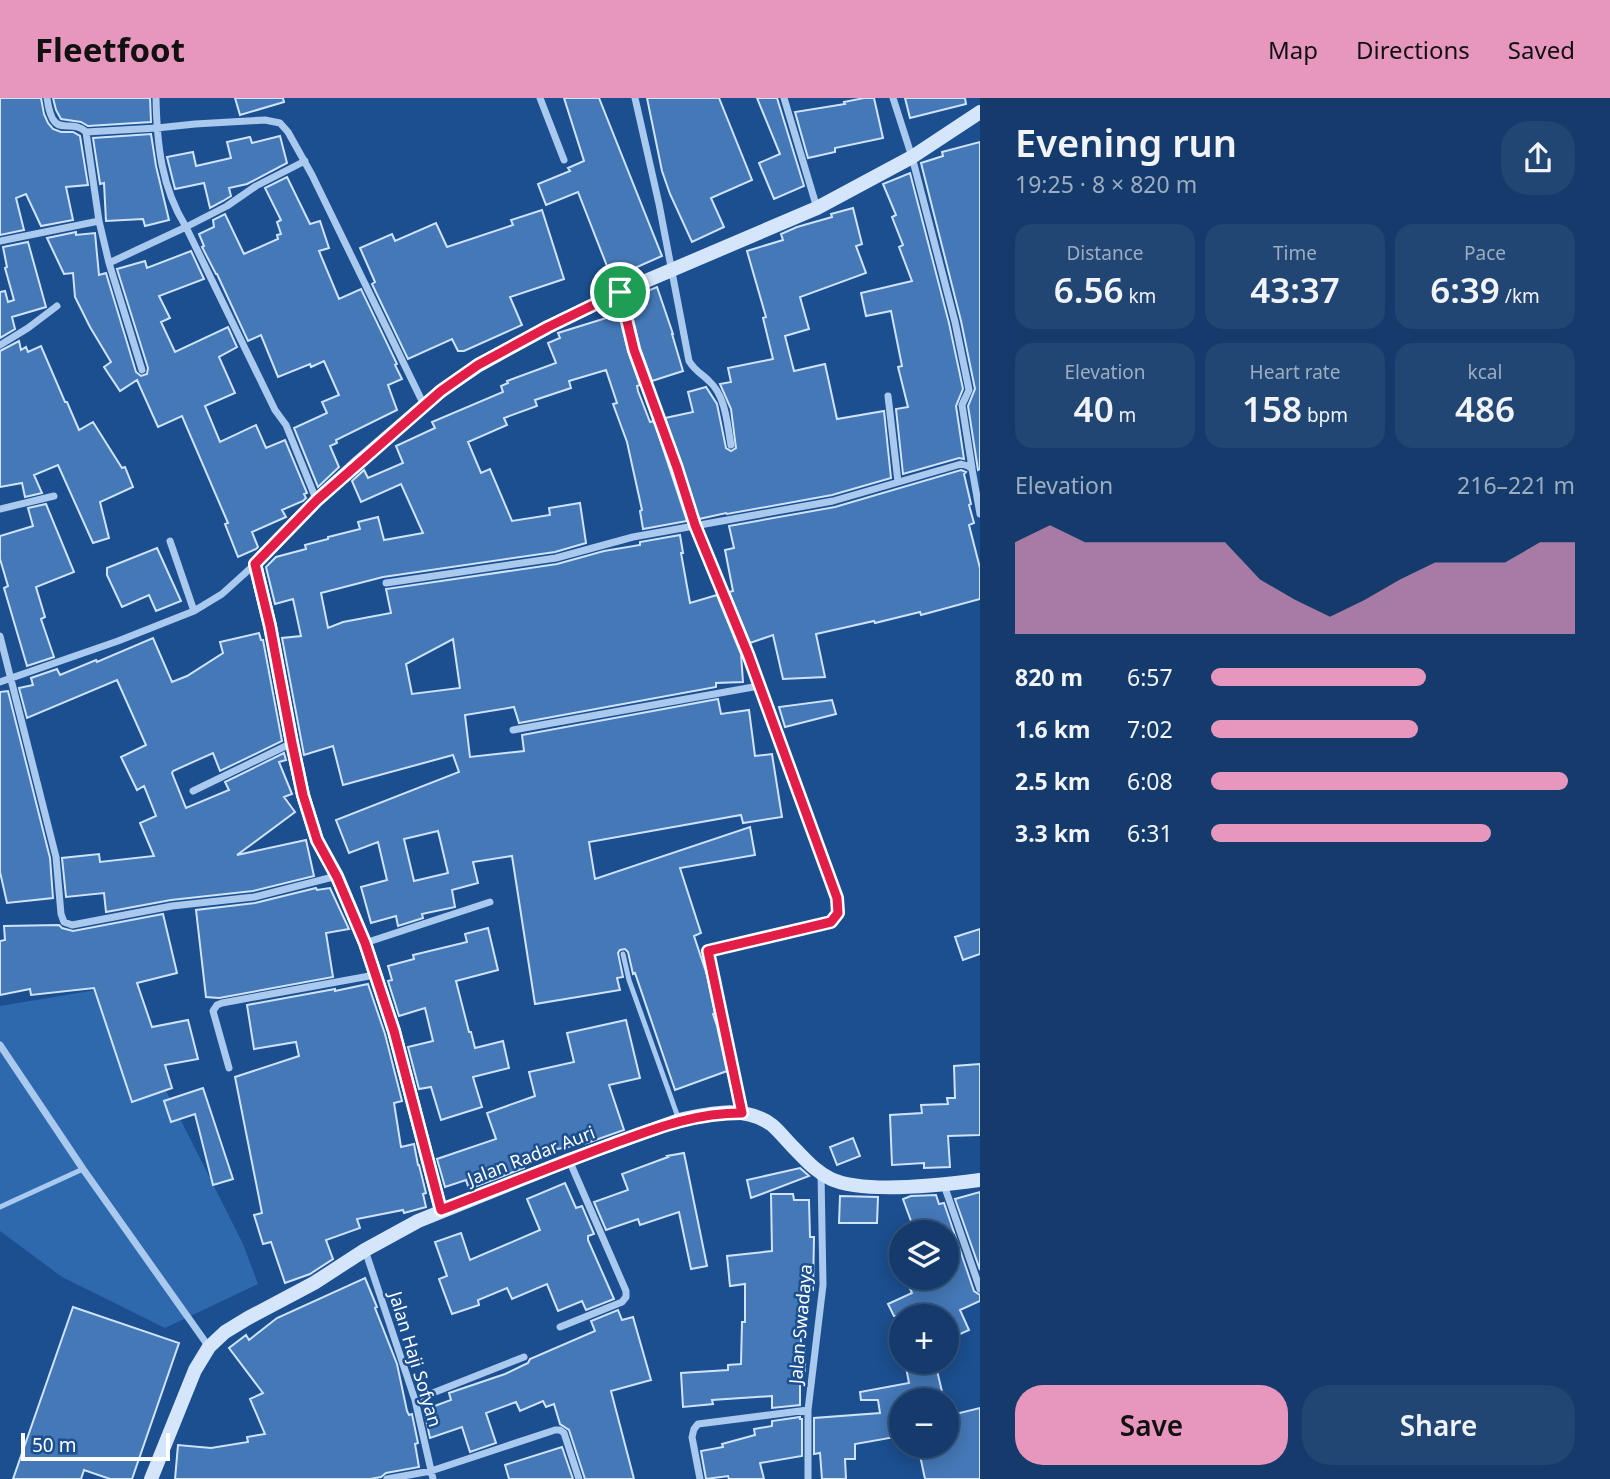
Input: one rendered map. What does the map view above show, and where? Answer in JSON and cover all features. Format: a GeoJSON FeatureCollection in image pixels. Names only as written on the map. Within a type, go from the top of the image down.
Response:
{"type":"FeatureCollection","features":[{"type":"Feature","properties":{"kind":"street"},"geometry":{"type":"LineString","coordinates":[[47,98],[55,123],[60,126],[81,127],[86,132],[99,222],[142,370]]}},
{"type":"Feature","properties":{"kind":"street"},"geometry":{"type":"LineString","coordinates":[[156,98],[159,152],[176,211],[275,410],[286,425],[317,500]]}},
{"type":"Feature","properties":{"kind":"street"},"geometry":{"type":"LineString","coordinates":[[540,98],[564,160]]}},
{"type":"Feature","properties":{"kind":"street"},"geometry":{"type":"LineString","coordinates":[[635,98],[659,204],[689,361],[694,369],[709,380],[722,400],[731,444]]}},
{"type":"Feature","properties":{"kind":"street"},"geometry":{"type":"LineString","coordinates":[[784,98],[817,208]]}},
{"type":"Feature","properties":{"kind":"street"},"geometry":{"type":"LineString","coordinates":[[893,98],[912,157],[967,379],[969,390],[962,405],[980,514]]}},
{"type":"Feature","properties":{"kind":"street"},"geometry":{"type":"LineString","coordinates":[[0,682],[194,611],[222,594],[317,500],[441,391],[478,365],[620,292],[817,208],[912,157],[980,112]]}},
{"type":"Feature","properties":{"kind":"street"},"geometry":{"type":"LineString","coordinates":[[86,132],[265,120],[275,121],[285,127],[424,406]]}},
{"type":"Feature","properties":{"kind":"street"},"geometry":{"type":"LineString","coordinates":[[109,263],[227,206],[257,186],[304,161]]}},
{"type":"Feature","properties":{"kind":"street"},"geometry":{"type":"LineString","coordinates":[[0,242],[99,222]]}},
{"type":"Feature","properties":{"kind":"street"},"geometry":{"type":"LineString","coordinates":[[620,292],[634,350],[695,525],[759,685],[837,898],[838,913],[831,922],[708,951],[742,1113]]}},
{"type":"Feature","properties":{"kind":"street"},"geometry":{"type":"LineString","coordinates":[[0,345],[57,306]]}},
{"type":"Feature","properties":{"kind":"street"},"geometry":{"type":"LineString","coordinates":[[888,396],[898,482]]}},
{"type":"Feature","properties":{"kind":"street"},"geometry":{"type":"LineString","coordinates":[[386,583],[556,558],[633,537],[833,500],[961,464],[972,469]]}},
{"type":"Feature","properties":{"kind":"street"},"geometry":{"type":"LineString","coordinates":[[0,509],[54,496]]}},
{"type":"Feature","properties":{"kind":"street"},"geometry":{"type":"LineString","coordinates":[[170,541],[194,611]]}},
{"type":"Feature","properties":{"kind":"street"},"geometry":{"type":"LineString","coordinates":[[255,564],[303,795],[317,840],[337,877],[376,975],[394,1031],[441,1210]]}},
{"type":"Feature","properties":{"kind":"street"},"geometry":{"type":"LineString","coordinates":[[0,636],[56,857],[64,922],[72,925],[172,906],[254,897],[337,877]]}},
{"type":"Feature","properties":{"kind":"street"},"geometry":{"type":"LineString","coordinates":[[513,730],[759,685]]}},
{"type":"Feature","properties":{"kind":"street"},"geometry":{"type":"LineString","coordinates":[[194,791],[292,743]]}},
{"type":"Feature","properties":{"kind":"street"},"geometry":{"type":"LineString","coordinates":[[365,943],[490,902]]}},
{"type":"Feature","properties":{"kind":"street"},"geometry":{"type":"LineString","coordinates":[[229,1068],[213,1011],[217,1005],[376,975]]}},
{"type":"Feature","properties":{"kind":"street"},"geometry":{"type":"LineString","coordinates":[[0,1045],[209,1347]]}},
{"type":"Feature","properties":{"kind":"street","name":"Jalan Radar Auri"},"geometry":{"type":"LineString","coordinates":[[151,1479],[195,1370],[209,1347],[225,1332],[314,1283],[365,1250],[441,1210],[679,1120],[742,1113],[765,1120],[821,1173],[855,1185],[944,1185],[980,1180]]}},
{"type":"Feature","properties":{"kind":"street"},"geometry":{"type":"LineString","coordinates":[[560,1327],[622,1302],[626,1297],[569,1160]]}},
{"type":"Feature","properties":{"kind":"street","name":"Jalan Swadaya"},"geometry":{"type":"LineString","coordinates":[[808,1479],[808,1410],[823,1285],[821,1173]]}},
{"type":"Feature","properties":{"kind":"street"},"geometry":{"type":"LineString","coordinates":[[944,1185],[980,1289]]}},
{"type":"Feature","properties":{"kind":"street","name":"Jalan Haji Sofyan"},"geometry":{"type":"LineString","coordinates":[[365,1250],[415,1400],[432,1475]]}},
{"type":"Feature","properties":{"kind":"street"},"geometry":{"type":"LineString","coordinates":[[415,1400],[524,1357]]}},
{"type":"Feature","properties":{"kind":"street"},"geometry":{"type":"LineString","coordinates":[[700,1479],[692,1437],[698,1424],[808,1410]]}},
{"type":"Feature","properties":{"kind":"street"},"geometry":{"type":"LineString","coordinates":[[387,1479],[432,1475],[555,1430],[564,1433],[579,1479]]}},
{"type":"Feature","properties":{"kind":"lane"},"geometry":{"type":"LineString","coordinates":[[622,954],[679,1120]]}},
{"type":"Feature","properties":{"kind":"lane"},"geometry":{"type":"LineString","coordinates":[[0,1207],[83,1168]]}},
{"type":"Feature","properties":{"kind":"shaded area"},"geometry":{"type":"Polygon","coordinates":[[[114,987],[243,1244],[258,1284],[165,1328],[62,1277],[0,1231],[0,1006],[114,987]]]}},
{"type":"Feature","properties":{"kind":"building"},"geometry":{"type":"Polygon","coordinates":[[[0,98],[41,98],[44,114],[53,129],[73,132],[80,136],[88,185],[66,187],[73,220],[41,226],[26,194],[16,198],[24,230],[0,235],[0,98]]]}},
{"type":"Feature","properties":{"kind":"building"},"geometry":{"type":"Polygon","coordinates":[[[53,98],[150,98],[151,122],[88,126],[81,122],[61,119],[53,98]]]}},
{"type":"Feature","properties":{"kind":"building"},"geometry":{"type":"Polygon","coordinates":[[[235,98],[283,98],[284,102],[240,115],[235,98]]]}},
{"type":"Feature","properties":{"kind":"building"},"geometry":{"type":"Polygon","coordinates":[[[564,98],[599,98],[662,256],[637,267],[639,273],[614,284],[578,192],[546,205],[538,184],[570,171],[568,168],[584,161],[564,98]]]}},
{"type":"Feature","properties":{"kind":"building"},"geometry":{"type":"Polygon","coordinates":[[[647,98],[719,98],[752,180],[711,198],[724,227],[692,242],[662,171],[647,98]]]}},
{"type":"Feature","properties":{"kind":"building"},"geometry":{"type":"Polygon","coordinates":[[[757,98],[777,98],[804,186],[774,199],[759,163],[780,154],[757,98]]]}},
{"type":"Feature","properties":{"kind":"building"},"geometry":{"type":"Polygon","coordinates":[[[874,98],[883,138],[835,148],[835,152],[808,158],[795,112],[845,104],[844,102],[874,98]]]}},
{"type":"Feature","properties":{"kind":"building"},"geometry":{"type":"Polygon","coordinates":[[[905,98],[965,98],[966,104],[910,118],[905,98]]]}},
{"type":"Feature","properties":{"kind":"building"},"geometry":{"type":"Polygon","coordinates":[[[151,134],[169,220],[145,226],[143,219],[106,221],[104,183],[100,184],[93,138],[151,134]]]}},
{"type":"Feature","properties":{"kind":"building"},"geometry":{"type":"Polygon","coordinates":[[[280,136],[287,163],[247,184],[229,188],[231,196],[210,208],[204,183],[175,189],[167,157],[193,152],[196,166],[231,158],[227,142],[250,137],[252,143],[280,136]]]}},
{"type":"Feature","properties":{"kind":"building"},"geometry":{"type":"Polygon","coordinates":[[[980,142],[978,470],[968,406],[975,389],[961,321],[921,163],[943,156],[942,152],[980,142]]]}},
{"type":"Feature","properties":{"kind":"building"},"geometry":{"type":"Polygon","coordinates":[[[910,173],[949,323],[963,389],[956,406],[964,459],[959,458],[903,474],[896,409],[908,407],[898,367],[902,366],[891,311],[866,316],[861,293],[912,281],[899,247],[903,245],[892,217],[896,215],[883,184],[910,173]]]}},
{"type":"Feature","properties":{"kind":"building"},"geometry":{"type":"Polygon","coordinates":[[[287,177],[310,224],[320,221],[329,248],[319,251],[339,299],[361,289],[402,379],[388,385],[397,410],[336,440],[337,443],[330,446],[339,467],[318,487],[294,428],[327,413],[322,402],[339,395],[324,361],[278,377],[261,335],[248,341],[202,247],[204,246],[199,234],[214,227],[213,220],[225,214],[244,254],[278,239],[277,235],[281,234],[277,222],[281,220],[265,188],[287,177]]]}},
{"type":"Feature","properties":{"kind":"building"},"geometry":{"type":"Polygon","coordinates":[[[853,208],[862,244],[856,246],[866,273],[800,297],[809,329],[785,336],[794,371],[825,364],[837,419],[884,411],[891,478],[832,495],[699,519],[665,418],[693,412],[688,392],[706,387],[717,404],[726,448],[731,451],[736,448],[731,409],[720,384],[731,382],[728,368],[773,359],[763,318],[766,317],[747,251],[783,240],[781,234],[797,227],[853,208]]]}},
{"type":"Feature","properties":{"kind":"building"},"geometry":{"type":"Polygon","coordinates":[[[542,210],[564,279],[510,297],[522,325],[464,351],[458,351],[452,339],[408,359],[372,284],[375,282],[360,248],[392,234],[395,241],[436,223],[447,247],[513,225],[511,220],[542,210]]]}},
{"type":"Feature","properties":{"kind":"building"},"geometry":{"type":"Polygon","coordinates":[[[76,232],[76,235],[95,233],[99,275],[106,273],[136,372],[141,376],[147,374],[148,368],[117,269],[145,261],[147,268],[191,251],[204,279],[159,296],[170,318],[161,322],[175,352],[228,327],[237,347],[219,357],[235,393],[205,406],[220,442],[256,425],[266,448],[285,440],[307,493],[304,494],[306,498],[303,501],[282,510],[286,517],[252,532],[258,547],[256,549],[238,557],[225,524],[228,523],[182,416],[158,427],[137,380],[120,391],[104,367],[111,362],[75,297],[73,273],[64,274],[47,238],[76,232]]]}},
{"type":"Feature","properties":{"kind":"building"},"geometry":{"type":"Polygon","coordinates":[[[28,242],[46,307],[12,317],[15,329],[0,338],[0,292],[5,291],[8,302],[14,300],[5,268],[3,247],[28,242]]]}},
{"type":"Feature","properties":{"kind":"building"},"geometry":{"type":"Polygon","coordinates":[[[657,287],[683,371],[652,381],[640,348],[628,299],[657,287]]]}},
{"type":"Feature","properties":{"kind":"building"},"geometry":{"type":"Polygon","coordinates":[[[619,314],[640,385],[637,386],[638,391],[650,422],[654,421],[687,521],[643,529],[642,510],[627,442],[613,404],[617,403],[606,370],[569,381],[571,388],[535,400],[537,406],[504,418],[507,425],[468,442],[481,473],[490,469],[512,521],[550,515],[549,508],[580,503],[586,543],[555,552],[383,577],[321,593],[328,628],[343,622],[391,613],[386,589],[557,564],[604,551],[640,545],[640,542],[680,535],[690,603],[717,595],[741,654],[743,682],[716,683],[716,687],[519,723],[514,707],[465,715],[470,757],[524,751],[522,735],[718,699],[721,714],[749,710],[755,756],[772,754],[782,817],[743,823],[741,815],[589,842],[595,879],[750,827],[755,855],[680,868],[701,933],[694,936],[707,975],[727,1071],[675,1090],[625,949],[618,953],[623,977],[617,978],[620,990],[535,1004],[512,856],[473,862],[478,883],[452,890],[455,907],[422,914],[423,918],[398,926],[396,916],[371,923],[361,887],[387,880],[378,842],[349,853],[336,820],[459,772],[453,755],[343,785],[333,746],[304,755],[282,638],[301,636],[293,599],[275,604],[266,567],[276,557],[306,549],[305,545],[328,537],[360,529],[358,522],[378,517],[384,540],[423,533],[401,484],[361,502],[352,481],[364,470],[368,478],[403,463],[396,446],[435,428],[432,422],[503,392],[501,386],[508,383],[507,381],[556,363],[548,343],[560,338],[558,333],[619,314]],[[453,639],[406,664],[412,694],[460,688],[453,639]],[[438,831],[404,839],[414,881],[448,873],[438,831]]]}},
{"type":"Feature","properties":{"kind":"building"},"geometry":{"type":"Polygon","coordinates":[[[19,341],[21,350],[26,347],[28,352],[41,346],[79,430],[93,422],[122,468],[125,467],[133,487],[100,502],[109,538],[93,543],[58,465],[34,475],[42,493],[25,497],[22,483],[0,487],[0,351],[19,341]]]}},
{"type":"Feature","properties":{"kind":"building"},"geometry":{"type":"Polygon","coordinates":[[[961,470],[966,472],[964,474],[974,523],[969,525],[980,568],[980,599],[921,615],[920,612],[816,634],[825,677],[783,679],[773,635],[750,643],[729,592],[733,591],[725,550],[734,548],[729,526],[835,507],[961,470]]]}},
{"type":"Feature","properties":{"kind":"building"},"geometry":{"type":"Polygon","coordinates":[[[46,504],[74,572],[36,587],[45,617],[41,619],[54,657],[27,666],[4,588],[8,586],[0,559],[0,536],[33,526],[28,508],[46,504]]]}},
{"type":"Feature","properties":{"kind":"building"},"geometry":{"type":"Polygon","coordinates":[[[157,548],[181,601],[156,611],[149,595],[122,607],[107,575],[107,568],[157,548]]]}},
{"type":"Feature","properties":{"kind":"building"},"geometry":{"type":"Polygon","coordinates":[[[259,633],[263,640],[282,741],[220,771],[213,753],[172,773],[186,808],[229,790],[225,782],[284,753],[286,760],[279,762],[292,794],[284,797],[295,812],[237,855],[306,840],[314,876],[253,891],[171,900],[106,912],[104,893],[66,897],[62,858],[99,854],[100,862],[154,856],[140,823],[156,816],[144,786],[137,790],[121,757],[146,745],[117,680],[27,718],[19,688],[33,685],[31,678],[57,669],[60,675],[153,638],[172,682],[187,676],[223,653],[220,642],[259,633]]]}},
{"type":"Feature","properties":{"kind":"building"},"geometry":{"type":"Polygon","coordinates":[[[8,691],[50,858],[53,898],[7,903],[0,872],[0,692],[8,691]]]}},
{"type":"Feature","properties":{"kind":"building"},"geometry":{"type":"Polygon","coordinates":[[[832,700],[836,714],[785,727],[779,707],[832,700]]]}},
{"type":"Feature","properties":{"kind":"building"},"geometry":{"type":"Polygon","coordinates":[[[316,888],[330,888],[349,929],[326,933],[333,977],[219,998],[206,997],[196,910],[255,903],[316,888]]]}},
{"type":"Feature","properties":{"kind":"building"},"geometry":{"type":"Polygon","coordinates":[[[163,914],[177,973],[137,983],[152,1027],[188,1020],[198,1059],[165,1065],[172,1088],[132,1102],[94,988],[31,995],[30,989],[0,995],[0,941],[5,940],[4,926],[59,925],[73,931],[163,914]]]}},
{"type":"Feature","properties":{"kind":"building"},"geometry":{"type":"Polygon","coordinates":[[[488,928],[498,970],[456,981],[475,1048],[503,1041],[509,1068],[473,1077],[482,1107],[441,1120],[431,1087],[419,1089],[408,1047],[433,1041],[425,1008],[399,1016],[388,981],[392,980],[388,966],[414,959],[413,955],[467,942],[465,934],[488,928]]]}},
{"type":"Feature","properties":{"kind":"building"},"geometry":{"type":"Polygon","coordinates":[[[980,929],[980,954],[963,960],[955,937],[980,929]]]}},
{"type":"Feature","properties":{"kind":"building"},"geometry":{"type":"Polygon","coordinates":[[[368,984],[385,1034],[402,1101],[394,1103],[401,1147],[414,1144],[426,1193],[423,1194],[426,1207],[404,1213],[403,1210],[357,1219],[360,1228],[326,1240],[333,1259],[310,1274],[285,1283],[271,1242],[263,1244],[254,1215],[262,1213],[235,1077],[299,1056],[296,1042],[254,1049],[247,1005],[368,984]]]}},
{"type":"Feature","properties":{"kind":"building"},"geometry":{"type":"Polygon","coordinates":[[[626,1020],[640,1078],[609,1085],[624,1130],[587,1143],[533,1154],[534,1156],[522,1160],[524,1168],[469,1189],[466,1180],[445,1187],[437,1159],[496,1139],[487,1113],[535,1096],[529,1072],[574,1062],[567,1033],[626,1020]]]}},
{"type":"Feature","properties":{"kind":"building"},"geometry":{"type":"Polygon","coordinates":[[[980,1064],[980,1135],[948,1136],[950,1167],[924,1168],[924,1163],[892,1165],[890,1115],[922,1113],[921,1105],[948,1104],[947,1098],[955,1098],[954,1066],[980,1064]]]}},
{"type":"Feature","properties":{"kind":"building"},"geometry":{"type":"Polygon","coordinates":[[[203,1088],[233,1179],[213,1185],[195,1114],[171,1122],[164,1101],[203,1088]]]}},
{"type":"Feature","properties":{"kind":"building"},"geometry":{"type":"Polygon","coordinates":[[[853,1138],[860,1156],[837,1165],[830,1147],[853,1138]]]}},
{"type":"Feature","properties":{"kind":"building"},"geometry":{"type":"Polygon","coordinates":[[[684,1153],[707,1266],[691,1269],[679,1212],[640,1225],[638,1219],[606,1230],[594,1202],[628,1190],[622,1174],[667,1156],[684,1153]]]}},
{"type":"Feature","properties":{"kind":"building"},"geometry":{"type":"Polygon","coordinates":[[[800,1168],[809,1176],[751,1198],[747,1180],[800,1168]]]}},
{"type":"Feature","properties":{"kind":"building"},"geometry":{"type":"Polygon","coordinates":[[[565,1183],[576,1208],[582,1206],[594,1234],[588,1236],[588,1240],[614,1299],[586,1310],[582,1301],[558,1311],[547,1284],[512,1299],[507,1288],[478,1300],[479,1305],[452,1314],[439,1279],[447,1276],[435,1242],[461,1233],[470,1260],[540,1230],[527,1199],[565,1183]]]}},
{"type":"Feature","properties":{"kind":"building"},"geometry":{"type":"Polygon","coordinates":[[[980,1192],[980,1270],[955,1199],[980,1192]]]}},
{"type":"Feature","properties":{"kind":"building"},"geometry":{"type":"Polygon","coordinates":[[[771,1194],[793,1194],[794,1200],[809,1200],[810,1237],[814,1237],[813,1290],[801,1290],[801,1347],[805,1347],[805,1371],[800,1371],[800,1405],[772,1408],[772,1396],[712,1400],[713,1404],[683,1407],[681,1373],[728,1370],[728,1365],[741,1364],[745,1284],[730,1286],[727,1256],[772,1251],[771,1194]]]}},
{"type":"Feature","properties":{"kind":"building"},"geometry":{"type":"Polygon","coordinates":[[[936,1195],[939,1204],[944,1203],[950,1220],[911,1220],[903,1199],[936,1195]]]}},
{"type":"Feature","properties":{"kind":"building"},"geometry":{"type":"Polygon","coordinates":[[[840,1196],[878,1197],[877,1223],[839,1223],[840,1196]]]}},
{"type":"Feature","properties":{"kind":"building"},"geometry":{"type":"Polygon","coordinates":[[[959,1247],[974,1291],[980,1295],[980,1301],[960,1310],[969,1330],[959,1335],[959,1304],[889,1306],[888,1304],[912,1293],[911,1290],[959,1290],[959,1247]]]}},
{"type":"Feature","properties":{"kind":"building"},"geometry":{"type":"Polygon","coordinates":[[[365,1278],[397,1364],[407,1411],[409,1415],[412,1414],[418,1443],[415,1444],[419,1467],[370,1479],[175,1479],[178,1445],[211,1448],[248,1442],[247,1437],[265,1434],[250,1399],[263,1393],[229,1348],[246,1335],[249,1340],[277,1318],[365,1278]]]}},
{"type":"Feature","properties":{"kind":"building"},"geometry":{"type":"Polygon","coordinates":[[[73,1307],[179,1343],[132,1479],[110,1479],[84,1470],[81,1479],[13,1479],[73,1307]]]}},
{"type":"Feature","properties":{"kind":"building"},"geometry":{"type":"Polygon","coordinates":[[[618,1310],[622,1320],[633,1317],[651,1380],[611,1391],[634,1479],[585,1479],[569,1430],[560,1424],[554,1404],[546,1407],[543,1401],[520,1411],[516,1402],[486,1413],[496,1443],[470,1452],[462,1427],[430,1438],[424,1410],[451,1400],[449,1393],[505,1374],[528,1363],[530,1359],[595,1331],[591,1321],[618,1310]]]}},
{"type":"Feature","properties":{"kind":"building"},"geometry":{"type":"Polygon","coordinates":[[[907,1374],[938,1374],[941,1388],[889,1388],[889,1438],[855,1444],[855,1459],[845,1459],[846,1479],[822,1479],[820,1453],[814,1454],[814,1418],[880,1413],[878,1400],[861,1400],[860,1392],[909,1383],[907,1374]]]}},
{"type":"Feature","properties":{"kind":"building"},"geometry":{"type":"Polygon","coordinates":[[[980,1408],[980,1479],[925,1479],[921,1458],[959,1458],[959,1413],[980,1408]]]}},
{"type":"Feature","properties":{"kind":"building"},"geometry":{"type":"Polygon","coordinates":[[[800,1417],[802,1456],[760,1463],[764,1479],[729,1479],[728,1476],[706,1479],[701,1451],[723,1447],[722,1444],[755,1435],[754,1429],[772,1426],[772,1421],[800,1417]]]}},
{"type":"Feature","properties":{"kind":"building"},"geometry":{"type":"Polygon","coordinates":[[[562,1447],[573,1479],[509,1479],[505,1465],[562,1447]]]}},
{"type":"Feature","properties":{"kind":"route"},"geometry":{"type":"LineString","coordinates":[[620,292],[634,350],[695,525],[748,654],[837,898],[838,913],[831,922],[708,951],[742,1113],[679,1120],[441,1210],[404,1065],[365,943],[337,877],[317,840],[303,795],[255,564],[317,500],[441,391],[478,365],[620,292]]}}]}
